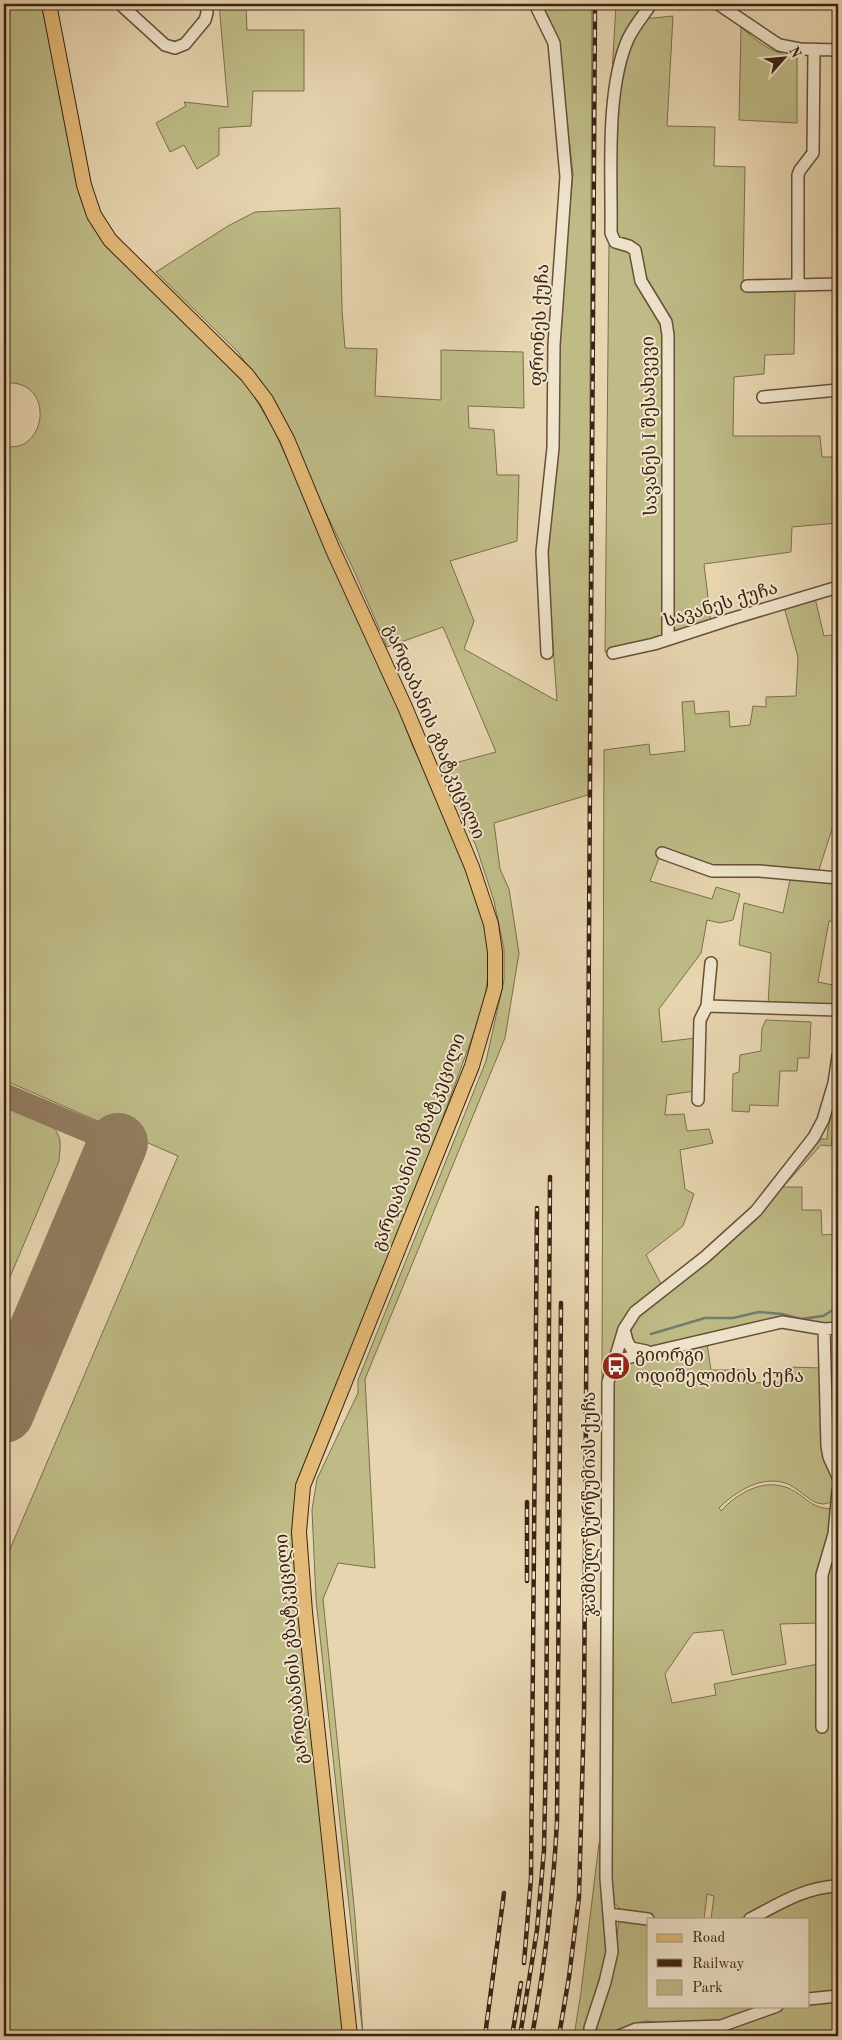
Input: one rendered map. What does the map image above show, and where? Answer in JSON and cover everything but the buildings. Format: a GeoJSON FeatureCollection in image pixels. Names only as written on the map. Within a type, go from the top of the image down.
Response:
{"type":"FeatureCollection","features":[{"type":"Feature","properties":{"kind":"main road","name":"გარდაბანის გზატკეცილი"},"geometry":{"type":"LineString","coordinates":[[49,4],[84,185],[94,215],[110,240],[247,375],[270,408],[287,439],[333,550],[405,707],[468,858],[491,924],[495,952],[494,986],[472,1066],[303,1486],[299,1532],[304,1612],[350,2036]]}},
{"type":"Feature","properties":{"kind":"street"},"geometry":{"type":"LineString","coordinates":[[120,4],[165,45],[175,48],[185,44],[204,20],[207,13],[206,4]]}},
{"type":"Feature","properties":{"kind":"street","name":"ფრონეს ქუჩა"},"geometry":{"type":"LineString","coordinates":[[535,4],[554,43],[566,177],[554,345],[553,448],[542,552],[547,654]]}},
{"type":"Feature","properties":{"kind":"street","name":"სავანეს I შესახვევი"},"geometry":{"type":"LineString","coordinates":[[651,4],[627,41],[617,82],[612,120],[611,233],[615,242],[635,250],[641,281],[663,316],[667,329],[669,401],[668,639]]}},
{"type":"Feature","properties":{"kind":"street"},"geometry":{"type":"LineString","coordinates":[[718,4],[779,45],[788,48],[838,50]]}},
{"type":"Feature","properties":{"kind":"street"},"geometry":{"type":"LineString","coordinates":[[798,284],[798,175],[813,153],[814,50]]}},
{"type":"Feature","properties":{"kind":"street"},"geometry":{"type":"LineString","coordinates":[[748,286],[838,284]]}},
{"type":"Feature","properties":{"kind":"street"},"geometry":{"type":"LineString","coordinates":[[763,397],[838,390]]}},
{"type":"Feature","properties":{"kind":"street","name":"სავანეს ქუჩა"},"geometry":{"type":"LineString","coordinates":[[613,653],[668,639],[838,587]]}},
{"type":"Feature","properties":{"kind":"street"},"geometry":{"type":"LineString","coordinates":[[662,853],[712,871],[760,871],[838,878]]}},
{"type":"Feature","properties":{"kind":"street"},"geometry":{"type":"LineString","coordinates":[[698,1100],[700,1020],[707,1006],[711,962]]}},
{"type":"Feature","properties":{"kind":"street"},"geometry":{"type":"LineString","coordinates":[[707,1006],[838,1010]]}},
{"type":"Feature","properties":{"kind":"street","name":"ჯამბულ წურწუმიას ქუჩა"},"geometry":{"type":"LineString","coordinates":[[590,2036],[590,2028],[605,1982],[612,1952],[605,1842],[608,1382],[624,1329],[635,1312],[705,1257],[756,1211],[808,1144],[823,1120],[834,1083],[838,1056]]}},
{"type":"Feature","properties":{"kind":"street"},"geometry":{"type":"LineString","coordinates":[[614,1361],[782,1322],[824,1329],[838,1328]]}},
{"type":"Feature","properties":{"kind":"street"},"geometry":{"type":"LineString","coordinates":[[624,1329],[627,1341],[632,1348],[639,1351],[653,1351]]}},
{"type":"Feature","properties":{"kind":"street"},"geometry":{"type":"LineString","coordinates":[[824,1329],[827,1446],[829,1457],[838,1477]]}},
{"type":"Feature","properties":{"kind":"street"},"geometry":{"type":"LineString","coordinates":[[822,1727],[822,1575],[834,1534],[838,1491]]}},
{"type":"Feature","properties":{"kind":"street"},"geometry":{"type":"LineString","coordinates":[[752,1918],[800,1894],[820,1887],[838,1886]]}},
{"type":"Feature","properties":{"kind":"street"},"geometry":{"type":"LineString","coordinates":[[609,1914],[647,1919]]}},
{"type":"Feature","properties":{"kind":"street"},"geometry":{"type":"LineString","coordinates":[[810,1999],[838,1996]]}},
{"type":"Feature","properties":{"kind":"street"},"geometry":{"type":"LineString","coordinates":[[619,2036],[636,2029],[721,2026],[771,2008]]}},
{"type":"Feature","properties":{"kind":"green space"},"geometry":{"type":"Polygon","coordinates":[[[4,4],[41,4],[88,218],[249,388],[273,428],[386,677],[413,747],[436,793],[470,876],[486,926],[490,963],[483,1008],[399,1237],[297,1503],[346,2036],[4,2036],[4,1563],[178,1156],[4,1080],[4,446],[19,446],[30,440],[37,429],[40,416],[39,403],[32,392],[21,385],[4,383],[4,4]]]}},
{"type":"Feature","properties":{"kind":"green space"},"geometry":{"type":"Polygon","coordinates":[[[219,4],[246,4],[247,30],[304,30],[304,91],[253,91],[251,126],[219,128],[219,155],[197,169],[184,145],[170,152],[156,123],[186,106],[184,102],[228,107],[219,4]]]}},
{"type":"Feature","properties":{"kind":"green space"},"geometry":{"type":"Polygon","coordinates":[[[592,4],[588,795],[494,823],[500,869],[509,889],[519,953],[505,1038],[365,1379],[375,1568],[338,1563],[323,1599],[355,1916],[363,2036],[316,1599],[312,1510],[317,1479],[358,1393],[358,1380],[486,1061],[504,980],[504,949],[494,901],[476,846],[440,767],[496,752],[443,627],[387,647],[356,575],[274,405],[238,352],[156,272],[228,226],[255,212],[340,208],[342,310],[345,348],[377,349],[375,396],[441,400],[441,350],[523,352],[524,408],[468,406],[469,428],[494,430],[497,475],[519,475],[517,541],[450,561],[474,621],[464,649],[557,701],[546,548],[553,471],[566,244],[573,174],[558,40],[543,5],[592,4]]]}},
{"type":"Feature","properties":{"kind":"green space"},"geometry":{"type":"Polygon","coordinates":[[[616,4],[647,4],[637,18],[610,108],[616,4]]]}},
{"type":"Feature","properties":{"kind":"green space"},"geometry":{"type":"Polygon","coordinates":[[[673,16],[667,126],[715,127],[714,166],[745,167],[743,283],[795,288],[794,354],[765,355],[764,374],[734,377],[733,436],[820,436],[822,457],[838,457],[838,523],[792,527],[791,552],[704,564],[711,623],[672,636],[671,330],[643,279],[640,255],[615,234],[614,126],[626,55],[644,19],[673,16]]]}},
{"type":"Feature","properties":{"kind":"green space"},"geometry":{"type":"Polygon","coordinates":[[[741,27],[753,38],[774,51],[797,57],[797,123],[739,120],[741,27]]]}},
{"type":"Feature","properties":{"kind":"green space"},"geometry":{"type":"Polygon","coordinates":[[[609,245],[628,248],[665,323],[666,638],[605,652],[609,245]]]}},
{"type":"Feature","properties":{"kind":"green space"},"geometry":{"type":"Polygon","coordinates":[[[815,598],[824,636],[838,634],[838,810],[818,873],[713,868],[662,850],[650,881],[712,899],[716,887],[740,894],[733,920],[720,923],[707,920],[701,953],[659,1009],[662,1042],[696,1038],[695,1091],[667,1095],[665,1115],[684,1114],[687,1131],[709,1129],[713,1143],[680,1150],[685,1189],[694,1194],[683,1226],[646,1255],[662,1286],[620,1329],[602,1379],[604,750],[649,744],[650,755],[685,751],[682,702],[694,701],[695,714],[729,711],[730,727],[750,725],[753,706],[766,707],[766,697],[796,696],[798,657],[784,607],[815,598]]]}},
{"type":"Feature","properties":{"kind":"green space"},"geometry":{"type":"Polygon","coordinates":[[[791,875],[838,883],[838,922],[829,921],[818,982],[838,986],[838,1007],[768,1005],[771,953],[739,945],[744,903],[783,913],[791,875]]]}},
{"type":"Feature","properties":{"kind":"green space"},"geometry":{"type":"Polygon","coordinates":[[[766,1020],[811,1022],[809,1058],[798,1058],[797,1071],[780,1071],[778,1106],[750,1105],[749,1112],[732,1111],[733,1074],[739,1072],[740,1055],[761,1051],[762,1028],[766,1020]]]}},
{"type":"Feature","properties":{"kind":"green space"},"geometry":{"type":"Polygon","coordinates":[[[837,1086],[838,1098],[831,1146],[821,1145],[783,1187],[802,1187],[802,1210],[821,1210],[822,1235],[838,1234],[838,1358],[827,1354],[826,1333],[784,1319],[648,1347],[638,1346],[633,1343],[630,1340],[630,1335],[641,1313],[788,1178],[821,1139],[827,1139],[837,1086]]]}},
{"type":"Feature","properties":{"kind":"green space"},"geometry":{"type":"Polygon","coordinates":[[[4,1102],[46,1120],[57,1133],[60,1146],[59,1161],[4,1291],[4,1102]]]}},
{"type":"Feature","properties":{"kind":"green space"},"geometry":{"type":"Polygon","coordinates":[[[707,1343],[711,1370],[744,1370],[746,1383],[786,1382],[787,1367],[822,1368],[825,1446],[835,1476],[836,1498],[829,1503],[817,1503],[788,1484],[779,1481],[769,1481],[742,1490],[719,1508],[721,1511],[735,1498],[751,1489],[760,1486],[779,1485],[794,1491],[813,1504],[835,1511],[833,1533],[820,1574],[820,1623],[780,1624],[786,1664],[732,1675],[723,1630],[693,1633],[665,1674],[672,1703],[716,1695],[714,1684],[818,1664],[820,1667],[819,1728],[823,1728],[824,1574],[837,1533],[838,1516],[838,1882],[816,1885],[746,1918],[711,1918],[714,1896],[707,1894],[704,1918],[650,1918],[633,1915],[623,1911],[616,1905],[610,1887],[608,1657],[611,1381],[615,1371],[623,1363],[707,1343]]]}},
{"type":"Feature","properties":{"kind":"green space"},"geometry":{"type":"Polygon","coordinates":[[[828,1361],[837,1365],[838,1368],[838,1460],[836,1462],[830,1451],[828,1361]]]}},
{"type":"Feature","properties":{"kind":"green space"},"geometry":{"type":"Polygon","coordinates":[[[602,1841],[607,1945],[586,2026],[586,2036],[574,2036],[599,1843],[602,1841]]]}},
{"type":"Feature","properties":{"kind":"green space"},"geometry":{"type":"Polygon","coordinates":[[[838,1889],[838,1992],[810,1993],[810,1918],[759,1918],[805,1896],[838,1889]]]}},
{"type":"Feature","properties":{"kind":"green space"},"geometry":{"type":"Polygon","coordinates":[[[619,1920],[647,1922],[647,2008],[759,2008],[721,2022],[671,2024],[647,2021],[632,2024],[610,2036],[596,2036],[599,2010],[612,1977],[619,1920]]]}},
{"type":"Feature","properties":{"kind":"green space"},"geometry":{"type":"Polygon","coordinates":[[[838,1999],[838,2036],[627,2036],[635,2033],[725,2029],[783,2008],[810,2008],[810,2003],[838,1999]]]}},
{"type":"Feature","properties":{"kind":"waterway"},"geometry":{"type":"LineString","coordinates":[[651,1334],[705,1318],[733,1318],[759,1312],[782,1314],[801,1319],[823,1316],[838,1307]]}},
{"type":"Feature","properties":{"kind":"taxiway"},"geometry":{"type":"LineString","coordinates":[[4,1095],[118,1143]]}},
{"type":"Feature","properties":{"kind":"runway"},"geometry":{"type":"LineString","coordinates":[[4,1413],[118,1143]]}},
{"type":"Feature","properties":{"kind":"railway"},"geometry":{"type":"LineString","coordinates":[[559,2036],[579,1897],[584,1713],[595,4]]}},
{"type":"Feature","properties":{"kind":"railway"},"geometry":{"type":"LineString","coordinates":[[520,2036],[537,1930],[544,1850],[550,1177]]}},
{"type":"Feature","properties":{"kind":"railway"},"geometry":{"type":"LineString","coordinates":[[524,1963],[531,1878],[537,1208]]}},
{"type":"Feature","properties":{"kind":"railway"},"geometry":{"type":"LineString","coordinates":[[532,2036],[548,1929],[557,1822],[561,1303]]}},
{"type":"Feature","properties":{"kind":"railway"},"geometry":{"type":"LineString","coordinates":[[527,1502],[527,1581]]}},
{"type":"Feature","properties":{"kind":"railway"},"geometry":{"type":"LineString","coordinates":[[485,2036],[504,1893]]}},
{"type":"Feature","properties":{"kind":"railway"},"geometry":{"type":"LineString","coordinates":[[512,2036],[521,1983]]}},
{"type":"Feature","properties":{"kind":"place","name":"გიორგი ოდიშელიძის ქუჩა"},"geometry":{"type":"Point","coordinates":[616,1366]}}]}
